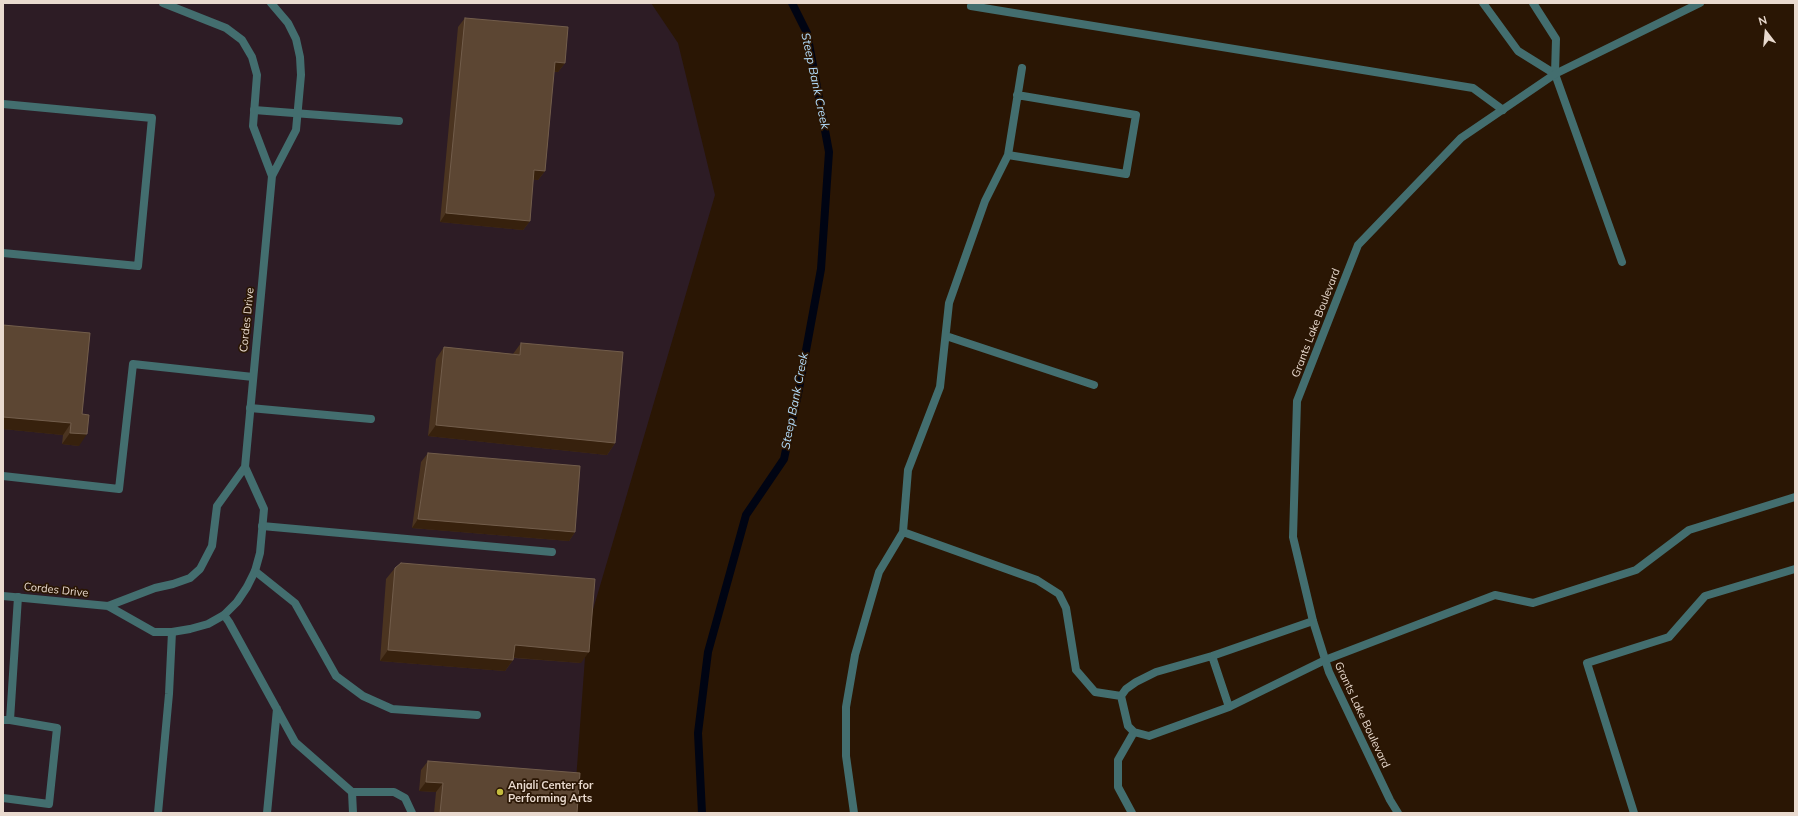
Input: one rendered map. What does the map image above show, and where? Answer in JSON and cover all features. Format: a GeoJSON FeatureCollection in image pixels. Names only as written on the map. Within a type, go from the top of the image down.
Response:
{"type":"FeatureCollection","features":[{"type":"Feature","properties":{"kind":"street","name":"Cordes Drive"},"geometry":{"type":"LineString","coordinates":[[163,3],[226,28],[242,40],[252,56],[258,75],[253,126],[272,176]]}},
{"type":"Feature","properties":{"kind":"street","name":"Cordes Drive"},"geometry":{"type":"LineString","coordinates":[[108,606],[155,588],[190,578],[200,569],[212,546],[217,506],[244,467],[272,176],[296,130],[301,75],[300,57],[296,39],[288,23],[271,3]]}},
{"type":"Feature","properties":{"kind":"street"},"geometry":{"type":"LineString","coordinates":[[1483,3],[1518,51],[1555,74]]}},
{"type":"Feature","properties":{"kind":"street"},"geometry":{"type":"LineString","coordinates":[[1533,3],[1556,39],[1555,74],[1622,262]]}},
{"type":"Feature","properties":{"kind":"street","name":"Grants Lake Boulevard"},"geometry":{"type":"LineString","coordinates":[[1398,813],[1390,800],[1332,679],[1313,622],[1293,537],[1297,401],[1358,245],[1461,138],[1555,74],[1700,3]]}},
{"type":"Feature","properties":{"kind":"street"},"geometry":{"type":"LineString","coordinates":[[971,6],[1473,88],[1503,110]]}},
{"type":"Feature","properties":{"kind":"street"},"geometry":{"type":"LineString","coordinates":[[854,813],[846,756],[846,707],[855,654],[879,572],[903,532],[908,470],[940,387],[949,303],[984,201],[1008,155],[1022,68]]}},
{"type":"Feature","properties":{"kind":"street"},"geometry":{"type":"LineString","coordinates":[[1008,155],[1126,174],[1136,115],[1017,95]]}},
{"type":"Feature","properties":{"kind":"street"},"geometry":{"type":"LineString","coordinates":[[3,104],[152,118],[138,266],[3,253]]}},
{"type":"Feature","properties":{"kind":"street"},"geometry":{"type":"LineString","coordinates":[[254,110],[399,122]]}},
{"type":"Feature","properties":{"kind":"street"},"geometry":{"type":"LineString","coordinates":[[946,336],[1094,385]]}},
{"type":"Feature","properties":{"kind":"street"},"geometry":{"type":"LineString","coordinates":[[3,476],[119,489],[133,364],[253,377]]}},
{"type":"Feature","properties":{"kind":"street"},"geometry":{"type":"LineString","coordinates":[[250,408],[371,419]]}},
{"type":"Feature","properties":{"kind":"street","name":"Cordes Drive"},"geometry":{"type":"LineString","coordinates":[[3,596],[108,606],[154,632],[172,632],[202,626],[224,615],[238,602],[255,571],[260,553],[264,509],[244,467]]}},
{"type":"Feature","properties":{"kind":"street"},"geometry":{"type":"LineString","coordinates":[[1313,622],[1212,656],[1156,672],[1126,689],[1121,696],[1128,726],[1134,732],[1149,736],[1230,707],[1325,660],[1494,595],[1533,603],[1636,570],[1689,530],[1795,497]]}},
{"type":"Feature","properties":{"kind":"street"},"geometry":{"type":"LineString","coordinates":[[262,526],[552,552]]}},
{"type":"Feature","properties":{"kind":"street"},"geometry":{"type":"LineString","coordinates":[[903,532],[1037,580],[1059,594],[1066,608],[1076,670],[1095,692],[1121,696]]}},
{"type":"Feature","properties":{"kind":"street"},"geometry":{"type":"LineString","coordinates":[[1634,813],[1587,663],[1669,637],[1705,596],[1795,569]]}},
{"type":"Feature","properties":{"kind":"street"},"geometry":{"type":"LineString","coordinates":[[255,571],[295,603],[336,676],[363,696],[392,709],[477,715]]}},
{"type":"Feature","properties":{"kind":"street"},"geometry":{"type":"LineString","coordinates":[[3,798],[49,804],[57,728],[7,720],[18,597]]}},
{"type":"Feature","properties":{"kind":"street"},"geometry":{"type":"LineString","coordinates":[[224,615],[295,742],[352,792],[394,792],[405,798],[412,813]]}},
{"type":"Feature","properties":{"kind":"street"},"geometry":{"type":"LineString","coordinates":[[158,813],[169,694],[172,632]]}},
{"type":"Feature","properties":{"kind":"street"},"geometry":{"type":"LineString","coordinates":[[1212,656],[1230,707]]}},
{"type":"Feature","properties":{"kind":"street"},"geometry":{"type":"LineString","coordinates":[[267,813],[277,708]]}},
{"type":"Feature","properties":{"kind":"street"},"geometry":{"type":"LineString","coordinates":[[1132,813],[1118,787],[1118,760],[1134,732]]}},
{"type":"Feature","properties":{"kind":"street"},"geometry":{"type":"LineString","coordinates":[[352,792],[353,813]]}},
{"type":"Feature","properties":{"kind":"shaded area"},"geometry":{"type":"Polygon","coordinates":[[[3,3],[651,3],[678,43],[715,195],[587,630],[574,808],[575,813],[3,813],[3,3]]]}},
{"type":"Feature","properties":{"kind":"building"},"geometry":{"type":"Polygon","coordinates":[[[465,18],[568,27],[565,63],[555,62],[545,171],[534,170],[530,221],[446,213],[465,18]]]}},
{"type":"Feature","properties":{"kind":"building"},"geometry":{"type":"Polygon","coordinates":[[[3,325],[90,333],[82,414],[89,415],[87,434],[70,433],[71,423],[3,417],[3,325]]]}},
{"type":"Feature","properties":{"kind":"building"},"geometry":{"type":"Polygon","coordinates":[[[521,343],[623,352],[615,443],[436,425],[444,347],[520,355],[521,343]]]}},
{"type":"Feature","properties":{"kind":"building"},"geometry":{"type":"Polygon","coordinates":[[[428,453],[580,466],[575,532],[418,519],[428,453]]]}},
{"type":"Feature","properties":{"kind":"building"},"geometry":{"type":"Polygon","coordinates":[[[401,563],[595,579],[589,652],[515,645],[513,660],[388,650],[395,568],[401,563]]]}},
{"type":"Feature","properties":{"kind":"building","name":"Anjali Center for Performing Arts"},"geometry":{"type":"Polygon","coordinates":[[[428,761],[580,773],[577,813],[440,813],[443,783],[426,782],[428,761]]]}},
{"type":"Feature","properties":{"kind":"waterway","name":"Steep Bank Creek"},"geometry":{"type":"LineString","coordinates":[[702,813],[698,733],[708,652],[746,515],[784,459],[798,394],[821,269],[829,152],[807,33],[792,3]]}},
{"type":"Feature","properties":{"kind":"place","name":"Anjali Center for Performing Arts"},"geometry":{"type":"Point","coordinates":[500,792]}}]}
